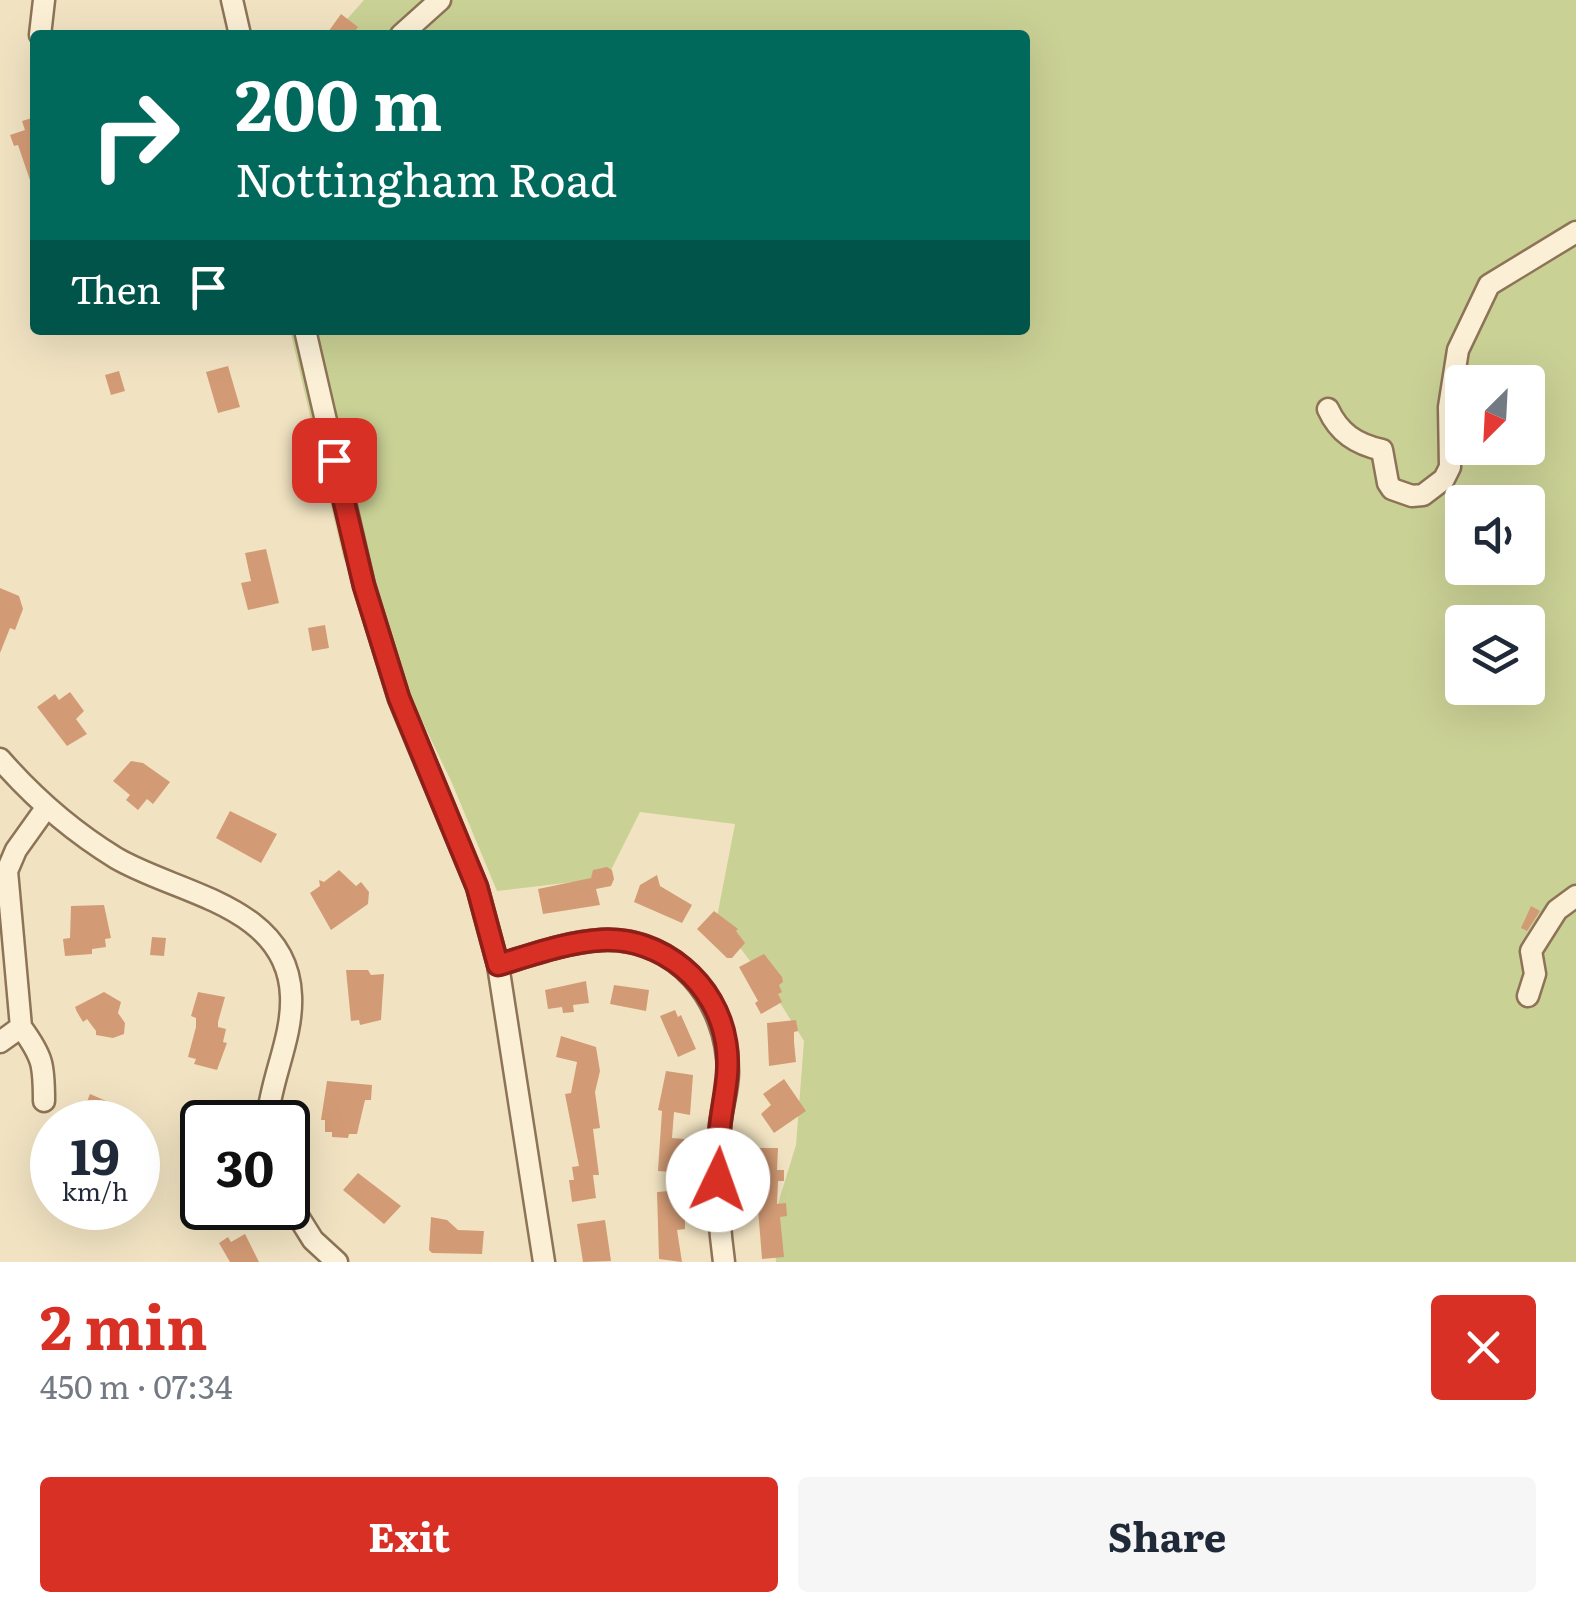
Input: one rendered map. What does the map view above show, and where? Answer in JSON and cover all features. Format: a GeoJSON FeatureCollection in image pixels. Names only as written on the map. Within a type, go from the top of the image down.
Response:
{"type":"FeatureCollection","features":[{"type":"Feature","properties":{"kind":"street"},"geometry":{"type":"LineString","coordinates":[[41,30],[44,0]]}},
{"type":"Feature","properties":{"kind":"street"},"geometry":{"type":"LineString","coordinates":[[232,0],[239,30]]}},
{"type":"Feature","properties":{"kind":"street"},"geometry":{"type":"LineString","coordinates":[[407,30],[440,0]]}},
{"type":"Feature","properties":{"kind":"street"},"geometry":{"type":"LineString","coordinates":[[1328,409],[1335,424],[1349,438],[1382,450],[1392,489],[1412,496],[1436,488],[1450,467],[1450,408],[1458,350],[1489,286],[1576,232]]}},
{"type":"Feature","properties":{"kind":"street"},"geometry":{"type":"LineString","coordinates":[[305,335],[364,586],[399,698],[477,887],[498,965],[544,1262]]}},
{"type":"Feature","properties":{"kind":"street"},"geometry":{"type":"LineString","coordinates":[[0,760],[46,808],[116,858],[248,918],[281,958],[292,994],[268,1100]]}},
{"type":"Feature","properties":{"kind":"street"},"geometry":{"type":"LineString","coordinates":[[44,1100],[40,1053],[21,1027],[7,871],[16,850],[46,808]]}},
{"type":"Feature","properties":{"kind":"street"},"geometry":{"type":"LineString","coordinates":[[1528,996],[1535,974],[1532,952],[1557,910],[1576,896]]}},
{"type":"Feature","properties":{"kind":"street"},"geometry":{"type":"LineString","coordinates":[[498,965],[563,946],[626,940],[653,949],[684,967],[699,982],[716,1009],[726,1040],[728,1076],[720,1126],[718,1180],[724,1262]]}},
{"type":"Feature","properties":{"kind":"street"},"geometry":{"type":"LineString","coordinates":[[0,1042],[21,1027]]}},
{"type":"Feature","properties":{"kind":"street"},"geometry":{"type":"LineString","coordinates":[[308,1230],[337,1262]]}},
{"type":"Feature","properties":{"kind":"green space"},"geometry":{"type":"Polygon","coordinates":[[[364,0],[1576,0],[1576,1262],[776,1262],[773,1220],[796,1145],[804,1041],[772,990],[717,917],[735,824],[640,812],[607,878],[497,891],[452,783],[343,557],[291,335],[1030,335],[1030,30],[337,30],[364,0]]]}},
{"type":"Feature","properties":{"kind":"building"},"geometry":{"type":"Polygon","coordinates":[[[341,14],[358,27],[356,30],[330,30],[341,14]]]}},
{"type":"Feature","properties":{"kind":"building"},"geometry":{"type":"Polygon","coordinates":[[[30,119],[30,180],[18,145],[14,146],[10,135],[25,130],[22,121],[30,119]]]}},
{"type":"Feature","properties":{"kind":"building"},"geometry":{"type":"Polygon","coordinates":[[[228,366],[240,407],[218,413],[206,372],[228,366]]]}},
{"type":"Feature","properties":{"kind":"building"},"geometry":{"type":"Polygon","coordinates":[[[119,371],[125,391],[111,395],[105,375],[119,371]]]}},
{"type":"Feature","properties":{"kind":"building"},"geometry":{"type":"Polygon","coordinates":[[[266,549],[279,603],[248,610],[241,583],[251,581],[245,553],[266,549]]]}},
{"type":"Feature","properties":{"kind":"building"},"geometry":{"type":"Polygon","coordinates":[[[0,588],[19,596],[23,609],[0,653],[0,588]]]}},
{"type":"Feature","properties":{"kind":"building"},"geometry":{"type":"Polygon","coordinates":[[[325,625],[329,648],[312,651],[308,628],[325,625]]]}},
{"type":"Feature","properties":{"kind":"building"},"geometry":{"type":"Polygon","coordinates":[[[70,692],[84,711],[76,719],[87,734],[67,746],[37,707],[55,694],[59,700],[70,692]]]}},
{"type":"Feature","properties":{"kind":"building"},"geometry":{"type":"Polygon","coordinates":[[[131,761],[143,763],[170,782],[153,804],[147,799],[138,810],[126,800],[130,795],[113,781],[131,761]]]}},
{"type":"Feature","properties":{"kind":"building"},"geometry":{"type":"Polygon","coordinates":[[[230,811],[277,834],[261,863],[216,838],[230,811]]]}},
{"type":"Feature","properties":{"kind":"building"},"geometry":{"type":"Polygon","coordinates":[[[607,867],[614,879],[611,886],[596,889],[600,905],[543,914],[538,889],[591,878],[593,870],[607,867]]]}},
{"type":"Feature","properties":{"kind":"building"},"geometry":{"type":"Polygon","coordinates":[[[339,870],[356,886],[361,882],[369,892],[368,904],[331,930],[310,893],[320,886],[319,880],[324,882],[339,870]]]}},
{"type":"Feature","properties":{"kind":"building"},"geometry":{"type":"Polygon","coordinates":[[[657,875],[660,886],[692,905],[682,923],[634,902],[640,885],[657,875]]]}},
{"type":"Feature","properties":{"kind":"building"},"geometry":{"type":"Polygon","coordinates":[[[104,905],[111,938],[105,939],[106,947],[92,949],[92,954],[65,956],[63,939],[70,938],[71,906],[104,905]]]}},
{"type":"Feature","properties":{"kind":"building"},"geometry":{"type":"Polygon","coordinates":[[[1531,906],[1540,911],[1527,931],[1521,928],[1531,906]]]}},
{"type":"Feature","properties":{"kind":"building"},"geometry":{"type":"Polygon","coordinates":[[[714,911],[738,929],[745,943],[732,958],[727,958],[697,929],[714,911]]]}},
{"type":"Feature","properties":{"kind":"building"},"geometry":{"type":"Polygon","coordinates":[[[152,937],[166,938],[164,956],[150,955],[152,937]]]}},
{"type":"Feature","properties":{"kind":"building"},"geometry":{"type":"Polygon","coordinates":[[[764,954],[782,977],[782,992],[778,994],[782,1002],[761,1014],[739,967],[764,954]]]}},
{"type":"Feature","properties":{"kind":"building"},"geometry":{"type":"Polygon","coordinates":[[[346,970],[384,974],[381,1020],[360,1025],[359,1020],[351,1021],[346,970]]]}},
{"type":"Feature","properties":{"kind":"building"},"geometry":{"type":"Polygon","coordinates":[[[586,981],[589,1003],[573,1005],[574,1012],[563,1013],[562,1007],[548,1009],[545,990],[586,981]]]}},
{"type":"Feature","properties":{"kind":"building"},"geometry":{"type":"Polygon","coordinates":[[[614,985],[649,990],[646,1011],[610,1004],[614,985]]]}},
{"type":"Feature","properties":{"kind":"building"},"geometry":{"type":"Polygon","coordinates":[[[104,992],[121,1002],[118,1013],[125,1023],[124,1034],[113,1038],[96,1035],[75,1007],[104,992]]]}},
{"type":"Feature","properties":{"kind":"building"},"geometry":{"type":"Polygon","coordinates":[[[198,992],[225,997],[218,1027],[226,1029],[223,1042],[227,1043],[217,1070],[194,1064],[196,1059],[188,1057],[196,1027],[196,1018],[191,1016],[198,992]]]}},
{"type":"Feature","properties":{"kind":"building"},"geometry":{"type":"Polygon","coordinates":[[[675,1010],[696,1049],[678,1057],[660,1016],[675,1010]]]}},
{"type":"Feature","properties":{"kind":"building"},"geometry":{"type":"Polygon","coordinates":[[[796,1020],[796,1062],[769,1066],[767,1023],[796,1020]]]}},
{"type":"Feature","properties":{"kind":"building"},"geometry":{"type":"Polygon","coordinates":[[[561,1036],[596,1047],[600,1071],[595,1092],[600,1128],[593,1129],[599,1175],[593,1175],[596,1198],[572,1202],[569,1180],[574,1180],[572,1167],[579,1166],[565,1094],[571,1093],[577,1062],[556,1057],[561,1036]]]}},
{"type":"Feature","properties":{"kind":"building"},"geometry":{"type":"Polygon","coordinates":[[[666,1071],[693,1075],[690,1115],[674,1112],[672,1138],[684,1139],[686,1173],[658,1171],[662,1111],[658,1110],[666,1071]]]}},
{"type":"Feature","properties":{"kind":"building"},"geometry":{"type":"Polygon","coordinates":[[[784,1079],[806,1111],[774,1133],[761,1114],[771,1105],[763,1094],[784,1079]]]}},
{"type":"Feature","properties":{"kind":"building"},"geometry":{"type":"Polygon","coordinates":[[[327,1081],[372,1085],[371,1100],[365,1100],[357,1134],[332,1137],[332,1132],[325,1132],[325,1120],[321,1120],[327,1081]]]}},
{"type":"Feature","properties":{"kind":"building"},"geometry":{"type":"Polygon","coordinates":[[[758,1148],[778,1148],[777,1170],[784,1170],[784,1181],[778,1181],[777,1204],[786,1203],[787,1216],[780,1217],[784,1257],[762,1259],[758,1148]]]}},
{"type":"Feature","properties":{"kind":"building"},"geometry":{"type":"Polygon","coordinates":[[[358,1173],[401,1206],[384,1224],[343,1190],[358,1173]]]}},
{"type":"Feature","properties":{"kind":"building"},"geometry":{"type":"Polygon","coordinates":[[[669,1191],[669,1198],[681,1197],[681,1206],[685,1206],[685,1229],[677,1230],[682,1262],[659,1259],[657,1192],[669,1191]]]}},
{"type":"Feature","properties":{"kind":"building"},"geometry":{"type":"Polygon","coordinates":[[[431,1217],[447,1220],[458,1230],[484,1231],[482,1254],[432,1253],[431,1217]]]}},
{"type":"Feature","properties":{"kind":"building"},"geometry":{"type":"Polygon","coordinates":[[[605,1220],[611,1261],[583,1262],[577,1224],[605,1220]]]}},
{"type":"Feature","properties":{"kind":"building"},"geometry":{"type":"Polygon","coordinates":[[[245,1234],[259,1262],[230,1262],[219,1243],[245,1234]]]}},
{"type":"Feature","properties":{"kind":"route"},"geometry":{"type":"LineString","coordinates":[[334,460],[364,586],[399,698],[477,887],[498,965],[563,946],[626,940],[653,949],[684,967],[716,1009],[726,1040],[728,1076],[720,1126],[718,1180]]}}]}
